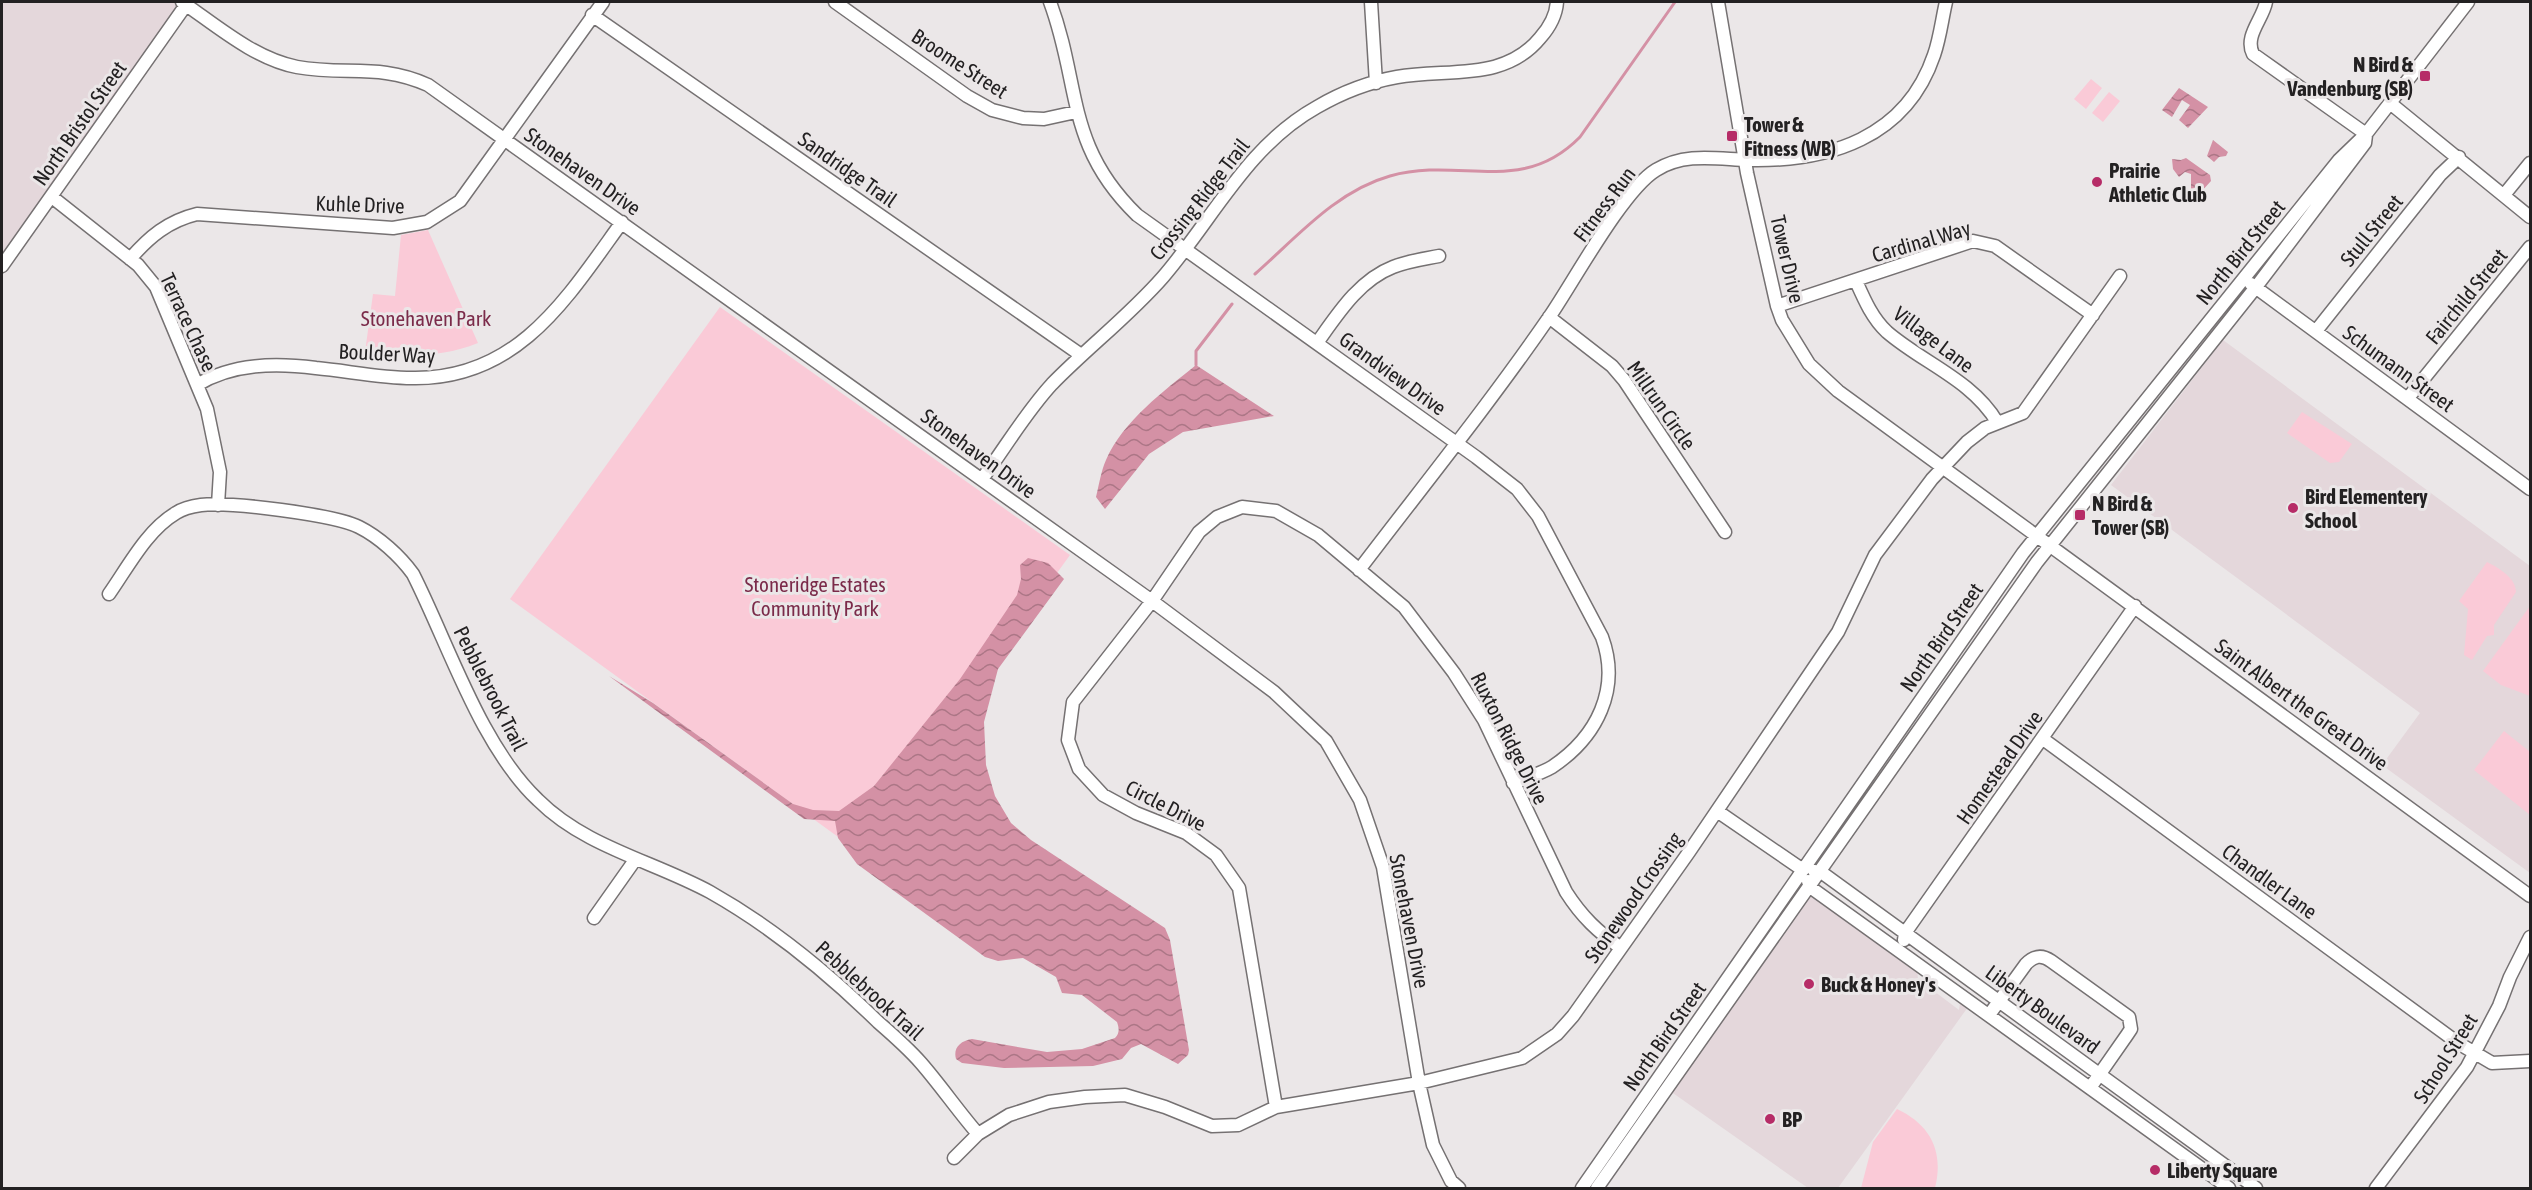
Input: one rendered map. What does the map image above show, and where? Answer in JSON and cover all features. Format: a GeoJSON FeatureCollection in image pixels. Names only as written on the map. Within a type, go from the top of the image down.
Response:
{"type":"FeatureCollection","features":[{"type":"Feature","properties":{"kind":"street","name":"Stonehaven Drive"},"geometry":{"type":"LineString","coordinates":[[185,2],[258,53],[294,66],[327,70],[384,71],[408,76],[428,85],[982,479],[1274,692],[1326,741],[1360,800],[1383,867],[1419,1083],[1433,1145],[1451,1181],[1459,1188]]}},
{"type":"Feature","properties":{"kind":"street","name":"North Bristol Street"},"geometry":{"type":"LineString","coordinates":[[2,266],[185,2]]}},
{"type":"Feature","properties":{"kind":"street","name":"Kuhle Drive"},"geometry":{"type":"LineString","coordinates":[[130,259],[156,232],[181,218],[197,214],[393,228],[420,225],[460,201],[603,2]]}},
{"type":"Feature","properties":{"kind":"street","name":"Broome Street"},"geometry":{"type":"LineString","coordinates":[[835,2],[968,96],[992,110],[1023,118],[1044,119],[1076,112]]}},
{"type":"Feature","properties":{"kind":"street","name":"Grandview Drive"},"geometry":{"type":"LineString","coordinates":[[1052,2],[1076,112],[1092,157],[1120,198],[1137,215],[1456,442],[1517,489],[1538,516],[1602,637],[1609,656],[1609,690],[1599,719],[1579,746],[1550,768],[1513,783]]}},
{"type":"Feature","properties":{"kind":"street"},"geometry":{"type":"LineString","coordinates":[[1371,2],[1376,82]]}},
{"type":"Feature","properties":{"kind":"street","name":"Crossing Ridge Trail"},"geometry":{"type":"LineString","coordinates":[[982,479],[1051,386],[1140,303],[1186,249],[1265,146],[1315,108],[1342,94],[1376,82],[1487,69],[1510,64],[1544,34],[1553,17],[1557,2]]}},
{"type":"Feature","properties":{"kind":"street","name":"Tower Drive"},"geometry":{"type":"LineString","coordinates":[[1718,2],[1745,160],[1777,306],[1797,347],[1823,378],[2050,546]]}},
{"type":"Feature","properties":{"kind":"street","name":"Fitness Run"},"geometry":{"type":"LineString","coordinates":[[1359,570],[1550,317],[1621,209],[1649,175],[1668,164],[1683,159],[1700,157],[1767,160],[1839,150],[1859,143],[1889,122],[1907,105],[1934,54],[1946,2]]}},
{"type":"Feature","properties":{"kind":"street"},"geometry":{"type":"LineString","coordinates":[[2266,2],[2252,34],[2253,54],[2366,134]]}},
{"type":"Feature","properties":{"kind":"street","name":"North Bird Street"},"geometry":{"type":"LineString","coordinates":[[1582,1188],[2037,536],[2245,280],[2339,160],[2366,134],[2469,2]]}},
{"type":"Feature","properties":{"kind":"street","name":"Sandridge Trail"},"geometry":{"type":"LineString","coordinates":[[592,15],[1082,355]]}},
{"type":"Feature","properties":{"kind":"street"},"geometry":{"type":"LineString","coordinates":[[2390,103],[2530,217]]}},
{"type":"Feature","properties":{"kind":"street","name":"North Bird Street"},"geometry":{"type":"LineString","coordinates":[[1597,1188],[2050,546],[2256,287],[2365,143],[2366,134]]}},
{"type":"Feature","properties":{"kind":"street","name":"Stull Street"},"geometry":{"type":"LineString","coordinates":[[2316,331],[2440,175],[2459,157]]}},
{"type":"Feature","properties":{"kind":"street"},"geometry":{"type":"LineString","coordinates":[[2504,195],[2530,163]]}},
{"type":"Feature","properties":{"kind":"street","name":"Terrace Chase"},"geometry":{"type":"LineString","coordinates":[[52,197],[130,259],[156,287],[207,409],[220,472],[218,505]]}},
{"type":"Feature","properties":{"kind":"street","name":"Boulder Way"},"geometry":{"type":"LineString","coordinates":[[197,385],[254,365],[278,363],[414,378],[465,371],[511,351],[539,329],[557,310],[622,222]]}},
{"type":"Feature","properties":{"kind":"street","name":"Cardinal Way"},"geometry":{"type":"LineString","coordinates":[[1777,306],[1973,241],[1995,246],[2093,315]]}},
{"type":"Feature","properties":{"kind":"street","name":"Fairchild Street"},"geometry":{"type":"LineString","coordinates":[[2408,399],[2530,247]]}},
{"type":"Feature","properties":{"kind":"street"},"geometry":{"type":"LineString","coordinates":[[1317,343],[1344,306],[1374,278],[1392,267],[1439,256]]}},
{"type":"Feature","properties":{"kind":"street","name":"Stonewood Crossing"},"geometry":{"type":"LineString","coordinates":[[954,1158],[978,1134],[1009,1115],[1049,1102],[1125,1095],[1166,1107],[1212,1126],[1238,1125],[1276,1107],[1419,1083],[1522,1058],[1557,1034],[1622,948],[1838,632],[1875,555],[1942,468],[1967,442],[1998,422],[2023,413],[2120,276]]}},
{"type":"Feature","properties":{"kind":"street","name":"Schumann Street"},"geometry":{"type":"LineString","coordinates":[[2245,280],[2530,489]]}},
{"type":"Feature","properties":{"kind":"street","name":"Village Lane"},"geometry":{"type":"LineString","coordinates":[[1856,281],[1867,307],[1887,332],[1977,395],[1998,422]]}},
{"type":"Feature","properties":{"kind":"street","name":"Millrun Circle"},"geometry":{"type":"LineString","coordinates":[[1550,317],[1612,366],[1624,380],[1725,532]]}},
{"type":"Feature","properties":{"kind":"street","name":"Pebblebrook Trail"},"geometry":{"type":"LineString","coordinates":[[109,594],[156,530],[176,513],[201,505],[321,515],[357,526],[384,544],[413,574],[471,697],[504,759],[538,800],[571,826],[635,860],[708,891],[767,927],[815,964],[920,1062],[978,1134]]}},
{"type":"Feature","properties":{"kind":"street","name":"Ruxton Ridge Drive"},"geometry":{"type":"LineString","coordinates":[[1152,601],[1199,532],[1217,517],[1242,507],[1276,511],[1318,535],[1404,607],[1454,673],[1484,720],[1566,892],[1580,914],[1596,930],[1622,948]]}},
{"type":"Feature","properties":{"kind":"street","name":"Saint Albert the Great Drive"},"geometry":{"type":"LineString","coordinates":[[2050,546],[2530,896]]}},
{"type":"Feature","properties":{"kind":"street","name":"Circle Drive"},"geometry":{"type":"LineString","coordinates":[[1152,601],[1073,702],[1068,740],[1079,770],[1103,795],[1136,813],[1186,833],[1216,855],[1239,888],[1276,1107]]}},
{"type":"Feature","properties":{"kind":"street","name":"Homestead Drive"},"geometry":{"type":"LineString","coordinates":[[1903,951],[1905,933],[2043,740],[2135,606]]}},
{"type":"Feature","properties":{"kind":"street","name":"Chandler Lane"},"geometry":{"type":"LineString","coordinates":[[2043,740],[2474,1053],[2492,1063],[2530,1061]]}},
{"type":"Feature","properties":{"kind":"street","name":"Liberty Boulevard"},"geometry":{"type":"LineString","coordinates":[[1717,811],[1803,870],[1821,872],[2256,1188]]}},
{"type":"Feature","properties":{"kind":"street"},"geometry":{"type":"LineString","coordinates":[[594,918],[635,860]]}},
{"type":"Feature","properties":{"kind":"street"},"geometry":{"type":"LineString","coordinates":[[1803,870],[1810,887]]}},
{"type":"Feature","properties":{"kind":"street","name":"Liberty Boulevard"},"geometry":{"type":"LineString","coordinates":[[1810,887],[1903,951],[2229,1188]]}},
{"type":"Feature","properties":{"kind":"street","name":"School Street"},"geometry":{"type":"LineString","coordinates":[[2376,1188],[2432,1116],[2474,1053],[2530,937]]}},
{"type":"Feature","properties":{"kind":"street"},"geometry":{"type":"LineString","coordinates":[[1989,1015],[2026,964],[2033,957],[2039,956],[2051,961],[2124,1013],[2129,1017],[2130,1029],[2090,1088]]}},
{"type":"Feature","properties":{"kind":"shaded area"},"geometry":{"type":"Polygon","coordinates":[[[2,2],[188,2],[2,266],[2,2]]]}},
{"type":"Feature","properties":{"kind":"shaded area"},"geometry":{"type":"Polygon","coordinates":[[[2223,340],[2530,566],[2530,873],[2382,765],[2420,713],[2111,485],[2223,340]]]}},
{"type":"Feature","properties":{"kind":"shaded area"},"geometry":{"type":"Polygon","coordinates":[[[1809,897],[1814,897],[1917,970],[1918,979],[1959,1010],[1960,1003],[1968,1007],[1838,1188],[1808,1188],[1670,1091],[1809,897]]]}},
{"type":"Feature","properties":{"kind":"green space"},"geometry":{"type":"Polygon","coordinates":[[[2091,79],[2102,88],[2086,109],[2074,99],[2091,79]]]}},
{"type":"Feature","properties":{"kind":"green space"},"geometry":{"type":"Polygon","coordinates":[[[2109,92],[2120,101],[2103,122],[2092,113],[2109,92]]]}},
{"type":"Feature","properties":{"kind":"green space","name":"Stonehaven Park"},"geometry":{"type":"Polygon","coordinates":[[[428,230],[478,343],[436,354],[394,355],[365,352],[373,294],[395,296],[401,235],[428,230]]]}},
{"type":"Feature","properties":{"kind":"green space","name":"Stoneridge Estates Community Park"},"geometry":{"type":"Polygon","coordinates":[[[720,307],[1070,555],[916,768],[1005,958],[510,599],[720,307]]]}},
{"type":"Feature","properties":{"kind":"green space"},"geometry":{"type":"Polygon","coordinates":[[[2302,412],[2352,444],[2339,462],[2330,463],[2287,433],[2302,412]]]}},
{"type":"Feature","properties":{"kind":"green space"},"geometry":{"type":"Polygon","coordinates":[[[2487,562],[2510,578],[2516,592],[2494,625],[2494,635],[2487,636],[2472,660],[2464,655],[2468,609],[2459,601],[2487,562]]]}},
{"type":"Feature","properties":{"kind":"green space"},"geometry":{"type":"Polygon","coordinates":[[[2530,606],[2530,696],[2501,685],[2483,671],[2530,606]]]}},
{"type":"Feature","properties":{"kind":"green space"},"geometry":{"type":"Polygon","coordinates":[[[2504,731],[2530,752],[2530,815],[2474,770],[2504,731]]]}},
{"type":"Feature","properties":{"kind":"green space"},"geometry":{"type":"Polygon","coordinates":[[[1897,1109],[1919,1123],[1932,1141],[1938,1163],[1935,1188],[1861,1188],[1873,1142],[1897,1109]]]}},
{"type":"Feature","properties":{"kind":"water"},"geometry":{"type":"Polygon","coordinates":[[[2179,88],[2208,107],[2188,128],[2179,120],[2190,105],[2182,100],[2172,117],[2162,110],[2179,88]]]}},
{"type":"Feature","properties":{"kind":"water"},"geometry":{"type":"Polygon","coordinates":[[[2213,140],[2228,152],[2226,156],[2219,157],[2214,162],[2207,156],[2213,140]]]}},
{"type":"Feature","properties":{"kind":"water"},"geometry":{"type":"Polygon","coordinates":[[[2186,158],[2210,175],[2211,181],[2201,192],[2191,189],[2191,174],[2185,172],[2179,177],[2173,169],[2172,159],[2186,158]]]}},
{"type":"Feature","properties":{"kind":"water"},"geometry":{"type":"Polygon","coordinates":[[[1196,365],[1274,416],[1183,432],[1149,454],[1105,509],[1096,497],[1104,464],[1113,446],[1145,408],[1196,365]]]}},
{"type":"Feature","properties":{"kind":"water"},"geometry":{"type":"Polygon","coordinates":[[[1028,558],[1048,563],[1064,579],[998,669],[984,722],[986,765],[995,796],[1011,823],[1031,840],[1165,928],[1170,940],[1189,1050],[1188,1055],[1178,1064],[1141,1044],[1131,1048],[1122,1059],[1093,1066],[1004,1068],[962,1063],[956,1059],[958,1046],[972,1039],[1047,1052],[1082,1049],[1115,1038],[1118,1026],[1117,1022],[1082,995],[1062,993],[1056,977],[1023,958],[998,961],[985,957],[857,864],[838,838],[835,821],[804,819],[609,676],[653,703],[793,804],[813,810],[839,811],[874,786],[960,679],[1017,595],[1021,579],[1020,565],[1028,558]]]}},
{"type":"Feature","properties":{"kind":"waterway"},"geometry":{"type":"LineString","coordinates":[[1255,274],[1334,204],[1370,183],[1416,171],[1513,170],[1535,166],[1558,155],[1580,137],[1675,2]]}},
{"type":"Feature","properties":{"kind":"waterway"},"geometry":{"type":"LineString","coordinates":[[1196,365],[1196,351],[1232,304]]}},
{"type":"Feature","properties":{"kind":"place","name":"N Bird & Vandenburg (SB)"},"geometry":{"type":"Point","coordinates":[2425,76]}},
{"type":"Feature","properties":{"kind":"place","name":"Tower & Fitness (WB)"},"geometry":{"type":"Point","coordinates":[1732,136]}},
{"type":"Feature","properties":{"kind":"place","name":"Prairie Athletic Club"},"geometry":{"type":"Point","coordinates":[2097,182]}},
{"type":"Feature","properties":{"kind":"place","name":"Bird Elementery School"},"geometry":{"type":"Point","coordinates":[2293,508]}},
{"type":"Feature","properties":{"kind":"place","name":"N Bird & Tower (SB)"},"geometry":{"type":"Point","coordinates":[2080,515]}},
{"type":"Feature","properties":{"kind":"place","name":"Buck & Honey's"},"geometry":{"type":"Point","coordinates":[1809,984]}},
{"type":"Feature","properties":{"kind":"place","name":"BP"},"geometry":{"type":"Point","coordinates":[1770,1119]}},
{"type":"Feature","properties":{"kind":"place","name":"Liberty Square"},"geometry":{"type":"Point","coordinates":[2155,1170]}}]}
